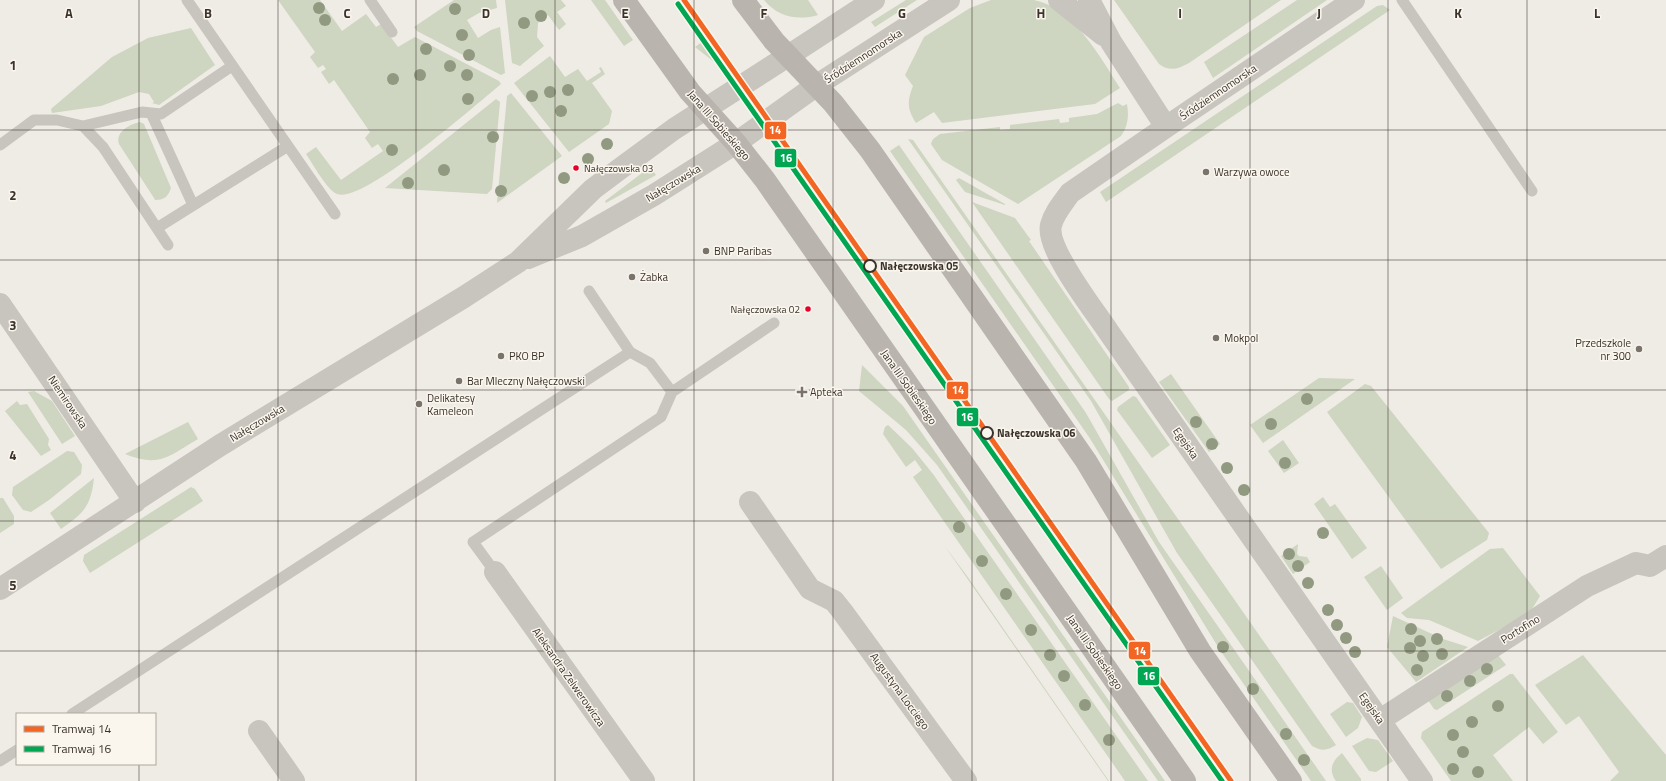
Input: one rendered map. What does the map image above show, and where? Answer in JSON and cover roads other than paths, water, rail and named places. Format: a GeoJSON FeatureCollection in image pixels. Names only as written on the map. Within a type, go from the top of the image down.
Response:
{"type":"FeatureCollection","features":[{"type":"Feature","properties":{"kind":"main road","name":"Jana III Sobieskiego"},"geometry":{"type":"LineString","coordinates":[[624,0],[704,109],[736,143],[769,186],[1185,781]]}},
{"type":"Feature","properties":{"kind":"main road"},"geometry":{"type":"LineString","coordinates":[[743,0],[774,41],[817,85],[840,111],[866,145],[1056,417],[1110,500],[1200,651],[1291,781]]}},
{"type":"Feature","properties":{"kind":"street"},"geometry":{"type":"LineString","coordinates":[[788,56],[874,0]]}},
{"type":"Feature","properties":{"kind":"street","name":"Śródziemnomorska"},"geometry":{"type":"LineString","coordinates":[[817,85],[949,0]]}},
{"type":"Feature","properties":{"kind":"street"},"geometry":{"type":"LineString","coordinates":[[1059,0],[1112,42]]}},
{"type":"Feature","properties":{"kind":"street"},"geometry":{"type":"LineString","coordinates":[[1089,0],[1112,42],[1166,127]]}},
{"type":"Feature","properties":{"kind":"street","name":"Śródziemnomorska"},"geometry":{"type":"LineString","coordinates":[[1166,127],[1354,0]]}},
{"type":"Feature","properties":{"kind":"street","name":"Nałęczowska"},"geometry":{"type":"LineString","coordinates":[[518,262],[593,189],[656,141],[788,56]]}},
{"type":"Feature","properties":{"kind":"street","name":"Nałęczowska"},"geometry":{"type":"LineString","coordinates":[[0,589],[136,502],[219,446],[464,297],[518,262],[582,236],[654,195],[736,143],[817,85]]}},
{"type":"Feature","properties":{"kind":"street","name":"Egejska"},"geometry":{"type":"LineString","coordinates":[[1166,127],[1070,194],[1059,208],[1050,225],[1053,243],[1063,264],[1108,331],[1422,781]]}},
{"type":"Feature","properties":{"kind":"street","name":"Niemirowska"},"geometry":{"type":"LineString","coordinates":[[0,304],[136,502]]}},
{"type":"Feature","properties":{"kind":"street","name":"Augustyna Locciego"},"geometry":{"type":"LineString","coordinates":[[750,502],[810,588],[834,601],[966,781]]}},
{"type":"Feature","properties":{"kind":"street","name":"Portofino"},"geometry":{"type":"LineString","coordinates":[[1380,720],[1587,586],[1636,563],[1650,566],[1666,556]]}},
{"type":"Feature","properties":{"kind":"street","name":"Aleksandra Zelwerowicza"},"geometry":{"type":"LineString","coordinates":[[495,572],[644,781]]}},
{"type":"Feature","properties":{"kind":"street"},"geometry":{"type":"LineString","coordinates":[[259,731],[294,781]]}},
{"type":"Feature","properties":{"kind":"lane"},"geometry":{"type":"LineString","coordinates":[[187,0],[336,214]]}},
{"type":"Feature","properties":{"kind":"lane"},"geometry":{"type":"LineString","coordinates":[[370,0],[392,32]]}},
{"type":"Feature","properties":{"kind":"lane"},"geometry":{"type":"LineString","coordinates":[[1402,0],[1532,191]]}},
{"type":"Feature","properties":{"kind":"lane"},"geometry":{"type":"LineString","coordinates":[[0,145],[34,120],[57,120],[83,126],[142,112],[161,114],[232,66]]}},
{"type":"Feature","properties":{"kind":"lane"},"geometry":{"type":"LineString","coordinates":[[151,113],[193,205]]}},
{"type":"Feature","properties":{"kind":"lane"},"geometry":{"type":"LineString","coordinates":[[83,126],[103,147],[168,245]]}},
{"type":"Feature","properties":{"kind":"lane"},"geometry":{"type":"LineString","coordinates":[[157,228],[288,146]]}},
{"type":"Feature","properties":{"kind":"lane"},"geometry":{"type":"LineString","coordinates":[[589,291],[630,352],[650,362],[672,392]]}},
{"type":"Feature","properties":{"kind":"lane"},"geometry":{"type":"LineString","coordinates":[[495,572],[473,542],[661,417],[672,392],[774,323]]}},
{"type":"Feature","properties":{"kind":"lane"},"geometry":{"type":"LineString","coordinates":[[74,713],[630,352]]}},
{"type":"Feature","properties":{"kind":"lane"},"geometry":{"type":"LineString","coordinates":[[0,761],[16,751]]}},
{"type":"Feature","properties":{"kind":"tram line","name":"14"},"geometry":{"type":"LineString","coordinates":[[684,0],[1231,781]]}},
{"type":"Feature","properties":{"kind":"tram line","name":"16"},"geometry":{"type":"LineString","coordinates":[[678,4],[1222,781]]}},
{"type":"Feature","properties":{"kind":"place","name":"Nałęczowska 03"},"geometry":{"type":"Point","coordinates":[576,168]}},
{"type":"Feature","properties":{"kind":"place","name":"Warzywa owoce"},"geometry":{"type":"Point","coordinates":[1206,172]}},
{"type":"Feature","properties":{"kind":"place","name":"BNP Paribas"},"geometry":{"type":"Point","coordinates":[706,251]}},
{"type":"Feature","properties":{"kind":"place","name":"Nałęczowska 05"},"geometry":{"type":"Point","coordinates":[870,266]}},
{"type":"Feature","properties":{"kind":"place","name":"Żabka"},"geometry":{"type":"Point","coordinates":[632,277]}},
{"type":"Feature","properties":{"kind":"place","name":"Nałęczowska 02"},"geometry":{"type":"Point","coordinates":[808,309]}},
{"type":"Feature","properties":{"kind":"place","name":"Mokpol"},"geometry":{"type":"Point","coordinates":[1216,338]}},
{"type":"Feature","properties":{"kind":"place","name":"Przedszkole nr 300"},"geometry":{"type":"Point","coordinates":[1639,349]}},
{"type":"Feature","properties":{"kind":"place","name":"PKO BP"},"geometry":{"type":"Point","coordinates":[501,356]}},
{"type":"Feature","properties":{"kind":"place","name":"Bar Mleczny Nałęczowski"},"geometry":{"type":"Point","coordinates":[459,381]}},
{"type":"Feature","properties":{"kind":"place","name":"Apteka"},"geometry":{"type":"Point","coordinates":[802,392]}},
{"type":"Feature","properties":{"kind":"place","name":"Delikatesy Kameleon"},"geometry":{"type":"Point","coordinates":[419,404]}},
{"type":"Feature","properties":{"kind":"place","name":"Nałęczowska 06"},"geometry":{"type":"Point","coordinates":[987,433]}}]}
